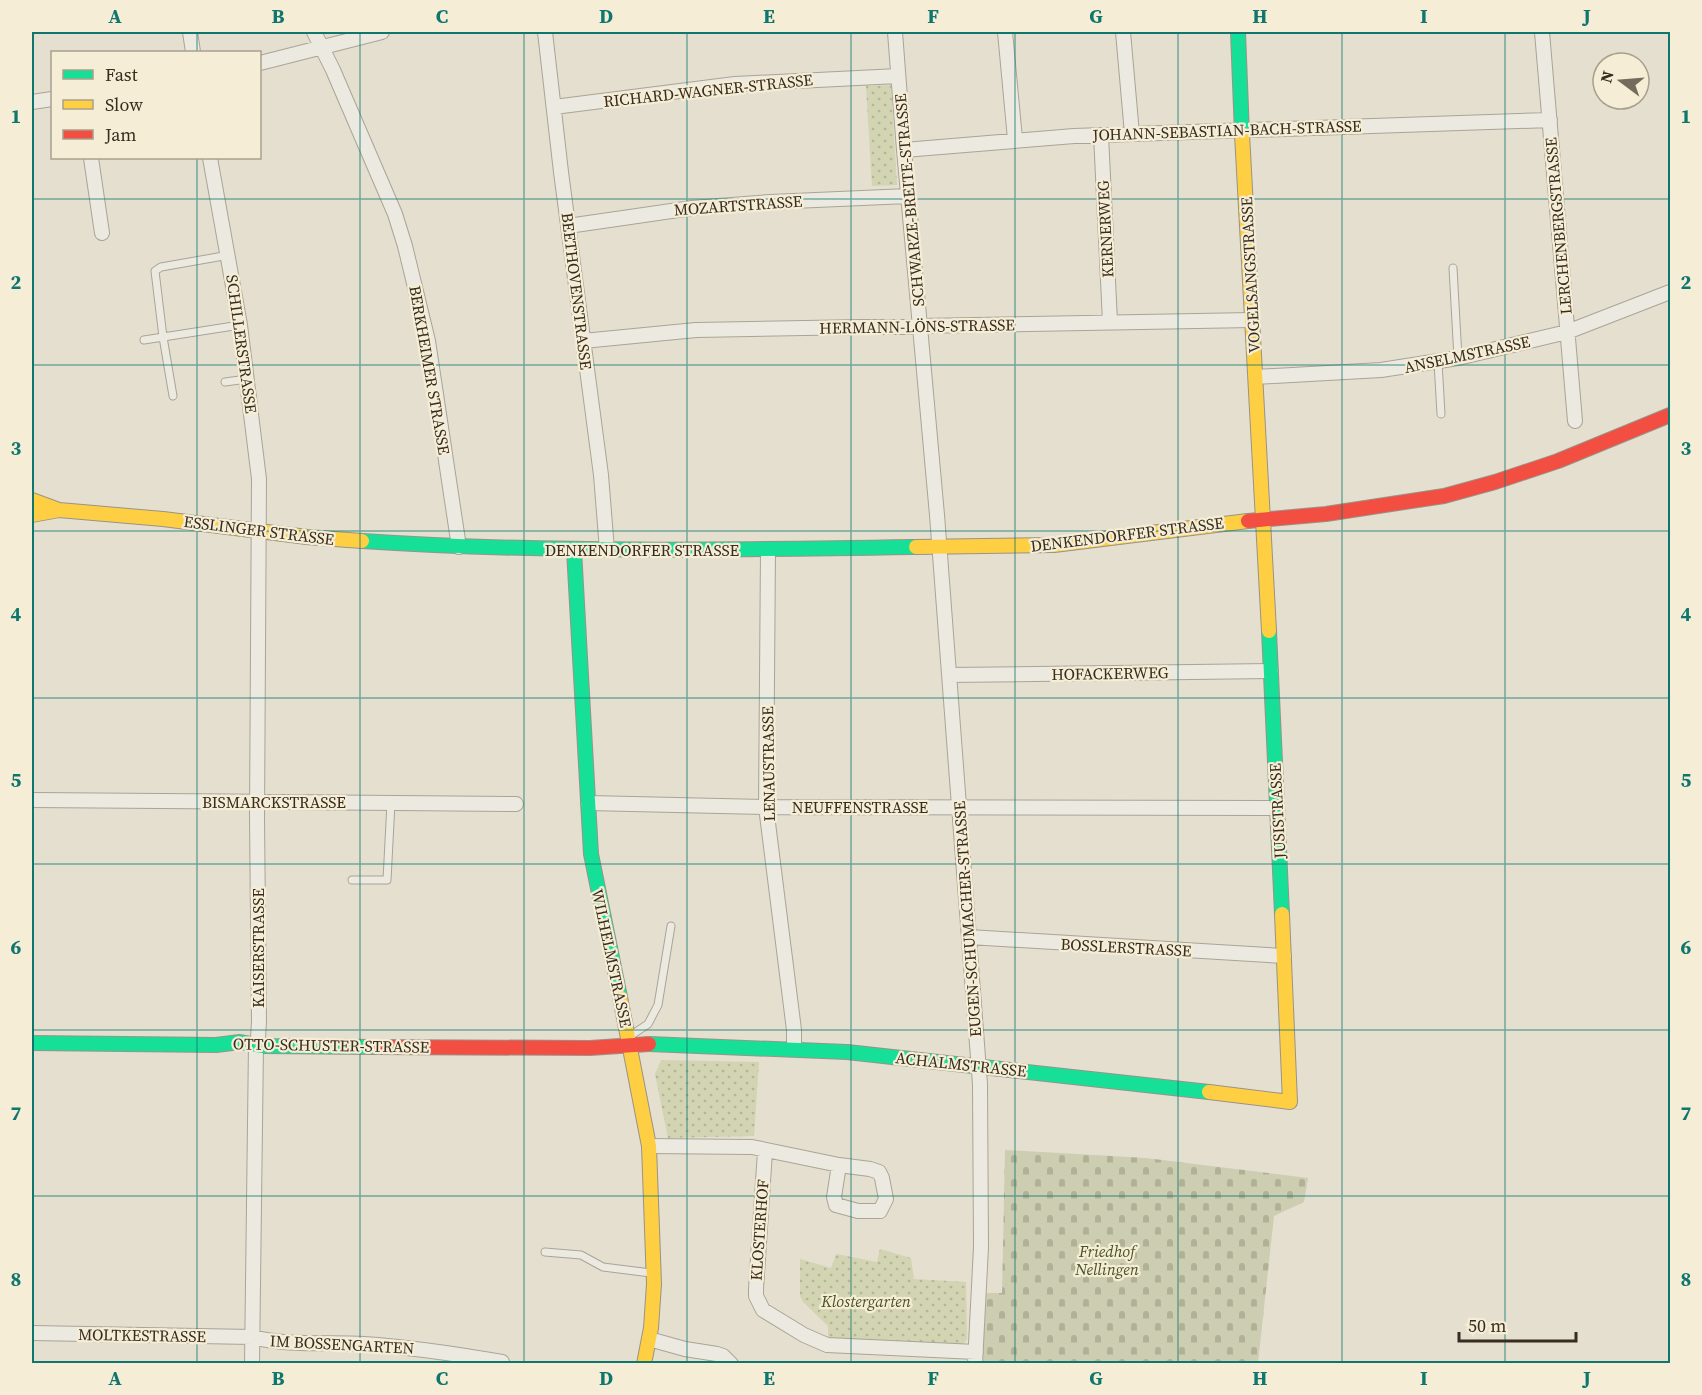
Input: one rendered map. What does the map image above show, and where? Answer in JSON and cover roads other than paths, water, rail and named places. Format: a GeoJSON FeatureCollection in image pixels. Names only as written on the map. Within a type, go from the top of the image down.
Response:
{"type":"FeatureCollection","features":[{"type":"Feature","properties":{"kind":"street"},"geometry":{"type":"LineString","coordinates":[[190,32],[194,51]]}},
{"type":"Feature","properties":{"kind":"street","name":"BERKHEIMER STRASSE"},"geometry":{"type":"LineString","coordinates":[[314,32],[395,214],[405,246],[428,341],[459,547]]}},
{"type":"Feature","properties":{"kind":"street"},"geometry":{"type":"LineString","coordinates":[[261,63],[382,32]]}},
{"type":"Feature","properties":{"kind":"street","name":"BEETHOVENSTRASSE"},"geometry":{"type":"LineString","coordinates":[[545,32],[601,475],[607,550]]}},
{"type":"Feature","properties":{"kind":"street","name":"SCHWARZE-BREITE-STRASSE"},"geometry":{"type":"LineString","coordinates":[[895,32],[939,548]]}},
{"type":"Feature","properties":{"kind":"street"},"geometry":{"type":"LineString","coordinates":[[1005,32],[1015,139]]}},
{"type":"Feature","properties":{"kind":"street"},"geometry":{"type":"LineString","coordinates":[[1123,32],[1132,134]]}},
{"type":"Feature","properties":{"kind":"street","name":"VOGELSANGSTRASSE"},"geometry":{"type":"LineString","coordinates":[[1238,32],[1263,519]]}},
{"type":"Feature","properties":{"kind":"street","name":"LERCHENBERGSTRASSE"},"geometry":{"type":"LineString","coordinates":[[1542,32],[1575,421]]}},
{"type":"Feature","properties":{"kind":"street","name":"RICHARD-WAGNER-STRASSE"},"geometry":{"type":"LineString","coordinates":[[554,107],[735,84],[898,76]]}},
{"type":"Feature","properties":{"kind":"street"},"geometry":{"type":"LineString","coordinates":[[32,102],[51,99]]}},
{"type":"Feature","properties":{"kind":"street","name":"JOHANN-SEBASTIAN-BACH-STRASSE"},"geometry":{"type":"LineString","coordinates":[[904,150],[1015,139],[1101,135],[1550,120]]}},
{"type":"Feature","properties":{"kind":"street","name":"KERNERWEG"},"geometry":{"type":"LineString","coordinates":[[1101,135],[1110,322]]}},
{"type":"Feature","properties":{"kind":"street"},"geometry":{"type":"LineString","coordinates":[[91,159],[102,233]]}},
{"type":"Feature","properties":{"kind":"street","name":"SCHILLERSTRASSE"},"geometry":{"type":"LineString","coordinates":[[210,159],[229,255],[248,379],[258,462],[260,531]]}},
{"type":"Feature","properties":{"kind":"street","name":"MOZARTSTRASSE"},"geometry":{"type":"LineString","coordinates":[[568,226],[702,207],[908,196]]}},
{"type":"Feature","properties":{"kind":"street","name":"ANSELMSTRASSE"},"geometry":{"type":"LineString","coordinates":[[1256,377],[1381,370],[1458,358],[1567,332],[1671,292]]}},
{"type":"Feature","properties":{"kind":"street","name":"HERMANN-LÖNS-STRASSE"},"geometry":{"type":"LineString","coordinates":[[583,341],[696,330],[1252,320]]}},
{"type":"Feature","properties":{"kind":"street","name":"DENKENDORFER STRASSE"},"geometry":{"type":"LineString","coordinates":[[459,547],[574,550],[768,550],[1071,544],[1219,523],[1368,509],[1458,493],[1558,461],[1671,415]]}},
{"type":"Feature","properties":{"kind":"street","name":"ESSLINGER STRASSE"},"geometry":{"type":"LineString","coordinates":[[32,500],[59,510],[367,542],[459,547]]}},
{"type":"Feature","properties":{"kind":"street","name":"ESSLINGER STRASSE"},"geometry":{"type":"LineString","coordinates":[[32,515],[59,510]]}},
{"type":"Feature","properties":{"kind":"street","name":"JUSISTRASSE"},"geometry":{"type":"LineString","coordinates":[[1263,519],[1290,1102]]}},
{"type":"Feature","properties":{"kind":"street","name":"KAISERSTRASSE"},"geometry":{"type":"LineString","coordinates":[[252,1364],[256,1044],[259,1021],[260,531]]}},
{"type":"Feature","properties":{"kind":"street","name":"EUGEN-SCHUMACHER-STRASSE"},"geometry":{"type":"LineString","coordinates":[[939,548],[981,1084],[981,1246],[976,1358]]}},
{"type":"Feature","properties":{"kind":"street","name":"WILHELMSTRASSE"},"geometry":{"type":"LineString","coordinates":[[574,550],[594,873],[649,1146],[654,1273],[649,1339],[644,1364]]}},
{"type":"Feature","properties":{"kind":"street","name":"LENAUSTRASSE"},"geometry":{"type":"LineString","coordinates":[[768,550],[766,807],[794,1030],[794,1049]]}},
{"type":"Feature","properties":{"kind":"street","name":"HOFACKERWEG"},"geometry":{"type":"LineString","coordinates":[[949,675],[1271,671]]}},
{"type":"Feature","properties":{"kind":"street","name":"BISMARCKSTRASSE"},"geometry":{"type":"LineString","coordinates":[[32,800],[516,804]]}},
{"type":"Feature","properties":{"kind":"street","name":"NEUFFENSTRASSE"},"geometry":{"type":"LineString","coordinates":[[588,803],[766,807],[1277,808]]}},
{"type":"Feature","properties":{"kind":"street","name":"BOSSLERSTRASSE"},"geometry":{"type":"LineString","coordinates":[[969,937],[1284,956]]}},
{"type":"Feature","properties":{"kind":"street","name":"OTTO-SCHUSTER-STRASSE"},"geometry":{"type":"LineString","coordinates":[[32,1043],[216,1045],[240,1042],[262,1046],[590,1048],[629,1041]]}},
{"type":"Feature","properties":{"kind":"street","name":"ACHALMSTRASSE"},"geometry":{"type":"LineString","coordinates":[[629,1041],[646,1044],[847,1052],[1290,1102]]}},
{"type":"Feature","properties":{"kind":"street"},"geometry":{"type":"LineString","coordinates":[[649,1146],[746,1147],[839,1165]]}},
{"type":"Feature","properties":{"kind":"street","name":"KLOSTERHOF"},"geometry":{"type":"LineString","coordinates":[[765,1151],[756,1296],[763,1310],[821,1343],[838,1347],[976,1358]]}},
{"type":"Feature","properties":{"kind":"street","name":"MOLTKESTRASSE"},"geometry":{"type":"LineString","coordinates":[[32,1333],[252,1337]]}},
{"type":"Feature","properties":{"kind":"street","name":"IM BOSSENGARTEN"},"geometry":{"type":"LineString","coordinates":[[252,1337],[270,1342],[344,1343],[411,1348],[449,1352],[502,1362]]}},
{"type":"Feature","properties":{"kind":"street"},"geometry":{"type":"LineString","coordinates":[[649,1339],[685,1349],[717,1354],[723,1356],[731,1364]]}},
{"type":"Feature","properties":{"kind":"lane"},"geometry":{"type":"LineString","coordinates":[[173,396],[154,276],[156,269],[229,255]]}},
{"type":"Feature","properties":{"kind":"lane"},"geometry":{"type":"LineString","coordinates":[[1453,268],[1458,358]]}},
{"type":"Feature","properties":{"kind":"lane"},"geometry":{"type":"LineString","coordinates":[[144,340],[240,325]]}},
{"type":"Feature","properties":{"kind":"lane"},"geometry":{"type":"LineString","coordinates":[[1438,362],[1441,414]]}},
{"type":"Feature","properties":{"kind":"lane"},"geometry":{"type":"LineString","coordinates":[[225,382],[248,379]]}},
{"type":"Feature","properties":{"kind":"lane"},"geometry":{"type":"LineString","coordinates":[[352,880],[387,880],[391,803]]}},
{"type":"Feature","properties":{"kind":"lane"},"geometry":{"type":"LineString","coordinates":[[629,1041],[648,1024],[658,1005],[671,926]]}},
{"type":"Feature","properties":{"kind":"lane"},"geometry":{"type":"LineString","coordinates":[[545,1252],[581,1255],[603,1267],[654,1273]]}},
{"type":"Feature","properties":{"kind":"park label","name":"Friedhof Nellingen"},"geometry":{"type":"Point","coordinates":[1107,1260]}},
{"type":"Feature","properties":{"kind":"park label","name":"Klostergarten"},"geometry":{"type":"Point","coordinates":[866,1301]}}]}
